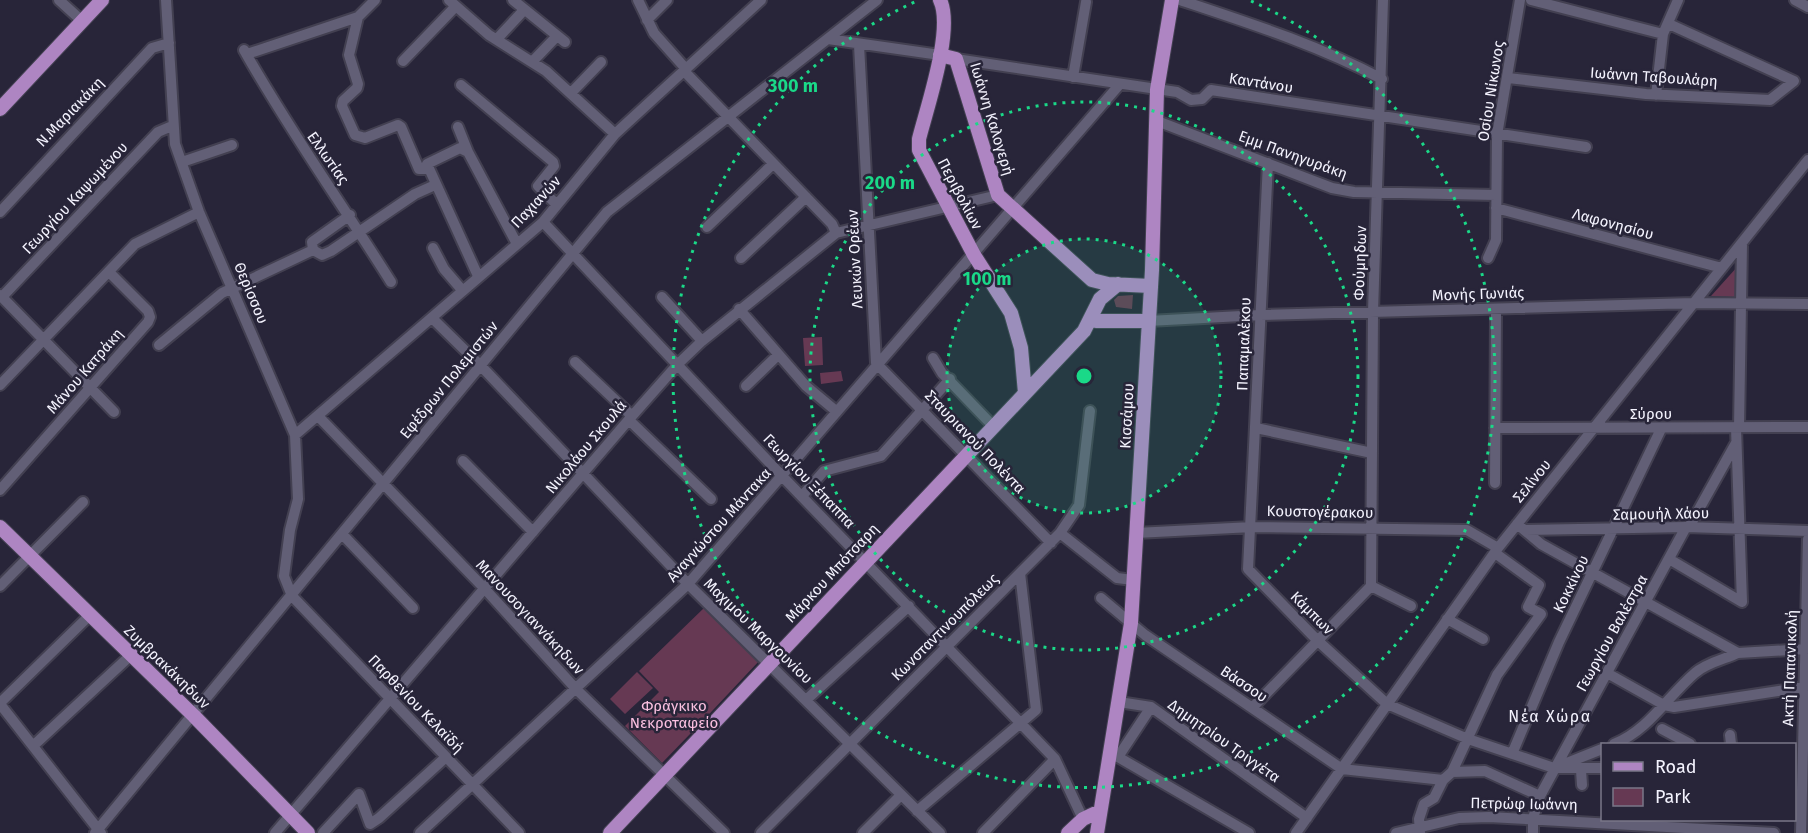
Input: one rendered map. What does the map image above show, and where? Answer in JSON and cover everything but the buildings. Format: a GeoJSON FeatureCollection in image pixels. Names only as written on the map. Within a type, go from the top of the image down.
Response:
{"type":"FeatureCollection","features":[{"type":"Feature","properties":{"kind":"main road"},"geometry":{"type":"LineString","coordinates":[[2,104],[102,0]]}},
{"type":"Feature","properties":{"kind":"main road","name":"Κισσάμου"},"geometry":{"type":"LineString","coordinates":[[1097,833],[1100,811],[1114,756],[1119,702],[1131,623],[1151,286],[1157,90],[1172,0]]}},
{"type":"Feature","properties":{"kind":"main road","name":"Περιβολίων"},"geometry":{"type":"LineString","coordinates":[[942,2],[940,55],[919,139],[919,150],[974,255],[1003,299],[1017,327],[1023,362],[1024,393]]}},
{"type":"Feature","properties":{"kind":"main road","name":"Ιωάννη Καλογερή"},"geometry":{"type":"LineString","coordinates":[[940,55],[956,59],[998,195],[1092,280]]}},
{"type":"Feature","properties":{"kind":"main road"},"geometry":{"type":"LineString","coordinates":[[1092,280],[1151,286]]}},
{"type":"Feature","properties":{"kind":"main road"},"geometry":{"type":"LineString","coordinates":[[1092,280],[1105,308],[1096,321]]}},
{"type":"Feature","properties":{"kind":"main road"},"geometry":{"type":"LineString","coordinates":[[1100,300],[1118,284]]}},
{"type":"Feature","properties":{"kind":"main road","name":"Μάρκου Μπότσαρη"},"geometry":{"type":"LineString","coordinates":[[610,833],[1089,326],[1100,300]]}},
{"type":"Feature","properties":{"kind":"main road"},"geometry":{"type":"LineString","coordinates":[[1096,321],[1148,321]]}},
{"type":"Feature","properties":{"kind":"main road","name":"Μάρκου Μπότσαρη"},"geometry":{"type":"LineString","coordinates":[[1079,336],[1096,321]]}},
{"type":"Feature","properties":{"kind":"main road","name":"Ζυμβρακάκηδων"},"geometry":{"type":"LineString","coordinates":[[0,526],[194,716],[308,833]]}},
{"type":"Feature","properties":{"kind":"main road"},"geometry":{"type":"LineString","coordinates":[[1068,833],[1083,819],[1100,811]]}},
{"type":"Feature","properties":{"kind":"street"},"geometry":{"type":"LineString","coordinates":[[59,0],[82,21]]}},
{"type":"Feature","properties":{"kind":"street","name":"Θερίσσου"},"geometry":{"type":"LineString","coordinates":[[166,0],[172,126],[175,144],[200,212],[294,435],[298,499],[290,530],[284,576],[292,596]]}},
{"type":"Feature","properties":{"kind":"street"},"geometry":{"type":"LineString","coordinates":[[375,0],[358,17],[349,56],[358,84],[357,88],[343,100],[342,106],[357,138],[401,126],[419,169],[429,169]]}},
{"type":"Feature","properties":{"kind":"street"},"geometry":{"type":"LineString","coordinates":[[513,0],[561,39],[533,61]]}},
{"type":"Feature","properties":{"kind":"street"},"geometry":{"type":"LineString","coordinates":[[638,0],[654,33],[685,70],[832,224],[836,233]]}},
{"type":"Feature","properties":{"kind":"street"},"geometry":{"type":"LineString","coordinates":[[647,20],[659,11],[667,0]]}},
{"type":"Feature","properties":{"kind":"street","name":"Παχιανών"},"geometry":{"type":"LineString","coordinates":[[294,435],[543,222],[615,134],[761,0]]}},
{"type":"Feature","properties":{"kind":"street","name":"Εφέδρων Πολεμιστών"},"geometry":{"type":"LineString","coordinates":[[98,832],[571,254],[623,199],[877,0]]}},
{"type":"Feature","properties":{"kind":"street"},"geometry":{"type":"LineString","coordinates":[[1180,0],[1280,34],[1351,63],[1382,79]]}},
{"type":"Feature","properties":{"kind":"street","name":"Οσίου Νίκωνος"},"geometry":{"type":"LineString","coordinates":[[1488,258],[1496,240],[1497,135],[1520,0]]}},
{"type":"Feature","properties":{"kind":"street"},"geometry":{"type":"LineString","coordinates":[[1531,0],[1663,34]]}},
{"type":"Feature","properties":{"kind":"street"},"geometry":{"type":"LineString","coordinates":[[1656,95],[1663,34],[1678,0]]}},
{"type":"Feature","properties":{"kind":"street"},"geometry":{"type":"LineString","coordinates":[[1796,0],[1808,7]]}},
{"type":"Feature","properties":{"kind":"street","name":"Φούμηδων"},"geometry":{"type":"LineString","coordinates":[[1371,586],[1373,312],[1382,79],[1381,1]]}},
{"type":"Feature","properties":{"kind":"street"},"geometry":{"type":"LineString","coordinates":[[1073,77],[1086,2]]}},
{"type":"Feature","properties":{"kind":"street"},"geometry":{"type":"LineString","coordinates":[[403,61],[452,3],[497,39],[533,61],[615,134]]}},
{"type":"Feature","properties":{"kind":"street"},"geometry":{"type":"LineString","coordinates":[[497,39],[524,10]]}},
{"type":"Feature","properties":{"kind":"street","name":"Ελλωτίας"},"geometry":{"type":"LineString","coordinates":[[358,17],[246,52],[290,129],[350,215],[391,282]]}},
{"type":"Feature","properties":{"kind":"street","name":"Ιωάννη Ταβουλάρη"},"geometry":{"type":"LineString","coordinates":[[1508,78],[1656,95],[1770,100],[1794,81],[1669,24]]}},
{"type":"Feature","properties":{"kind":"street"},"geometry":{"type":"LineString","coordinates":[[828,39],[940,55]]}},
{"type":"Feature","properties":{"kind":"street","name":"Ν.Μαριακάκη"},"geometry":{"type":"LineString","coordinates":[[0,212],[152,48],[169,43]]}},
{"type":"Feature","properties":{"kind":"street","name":"Λευκών Ορέων"},"geometry":{"type":"LineString","coordinates":[[859,45],[876,363]]}},
{"type":"Feature","properties":{"kind":"street","name":"Καντάνου"},"geometry":{"type":"LineString","coordinates":[[956,59],[1177,92],[1191,100],[1202,99],[1211,90],[1586,147]]}},
{"type":"Feature","properties":{"kind":"street"},"geometry":{"type":"LineString","coordinates":[[571,93],[601,62]]}},
{"type":"Feature","properties":{"kind":"street","name":"Αναγνώστου Μάντακα"},"geometry":{"type":"LineString","coordinates":[[420,833],[688,584],[876,363],[974,255],[1120,84]]}},
{"type":"Feature","properties":{"kind":"street"},"geometry":{"type":"LineString","coordinates":[[461,85],[554,162],[554,166],[537,186],[557,205]]}},
{"type":"Feature","properties":{"kind":"street","name":"Εμμ Πανηγυράκη"},"geometry":{"type":"LineString","coordinates":[[1157,121],[1332,188],[1378,193],[1496,195]]}},
{"type":"Feature","properties":{"kind":"street","name":"Γεωργίου Καψωμένου"},"geometry":{"type":"LineString","coordinates":[[1,296],[158,132],[172,126]]}},
{"type":"Feature","properties":{"kind":"street"},"geometry":{"type":"LineString","coordinates":[[458,127],[468,152],[518,244]]}},
{"type":"Feature","properties":{"kind":"street"},"geometry":{"type":"LineString","coordinates":[[182,162],[232,145]]}},
{"type":"Feature","properties":{"kind":"street"},"geometry":{"type":"LineString","coordinates":[[468,152],[460,148],[427,164],[478,276]]}},
{"type":"Feature","properties":{"kind":"street","name":"Σελίνου"},"geometry":{"type":"LineString","coordinates":[[1296,833],[1496,550],[1522,527],[1594,428],[1808,160]]}},
{"type":"Feature","properties":{"kind":"street","name":"Παπαμαλέκου"},"geometry":{"type":"LineString","coordinates":[[1251,527],[1268,163]]}},
{"type":"Feature","properties":{"kind":"street"},"geometry":{"type":"LineString","coordinates":[[707,227],[773,164]]}},
{"type":"Feature","properties":{"kind":"street"},"geometry":{"type":"LineString","coordinates":[[313,250],[322,255],[415,194],[435,185]]}},
{"type":"Feature","properties":{"kind":"street","name":"Νικολάου Σκουλά"},"geometry":{"type":"LineString","coordinates":[[275,833],[630,418],[678,364],[702,341],[836,233],[998,195]]}},
{"type":"Feature","properties":{"kind":"street"},"geometry":{"type":"LineString","coordinates":[[741,258],[806,197]]}},
{"type":"Feature","properties":{"kind":"street","name":"Λαφονησίου"},"geometry":{"type":"LineString","coordinates":[[1496,208],[1722,268]]}},
{"type":"Feature","properties":{"kind":"street"},"geometry":{"type":"LineString","coordinates":[[0,386],[135,244],[200,212]]}},
{"type":"Feature","properties":{"kind":"street"},"geometry":{"type":"LineString","coordinates":[[313,250],[312,242],[350,215]]}},
{"type":"Feature","properties":{"kind":"street","name":"Γεωργίου Ξέπαππα"},"geometry":{"type":"LineString","coordinates":[[543,222],[782,476],[1055,759],[1083,819]]}},
{"type":"Feature","properties":{"kind":"street"},"geometry":{"type":"LineString","coordinates":[[1669,559],[1740,602],[1743,600],[1736,442],[1742,303],[1742,243]]}},
{"type":"Feature","properties":{"kind":"street"},"geometry":{"type":"LineString","coordinates":[[433,248],[444,269],[462,290]]}},
{"type":"Feature","properties":{"kind":"street"},"geometry":{"type":"LineString","coordinates":[[159,345],[232,287],[313,250]]}},
{"type":"Feature","properties":{"kind":"street","name":"Μάνου Κατράκη"},"geometry":{"type":"LineString","coordinates":[[0,489],[90,388],[150,316],[109,272]]}},
{"type":"Feature","properties":{"kind":"street"},"geometry":{"type":"LineString","coordinates":[[1,296],[114,412]]}},
{"type":"Feature","properties":{"kind":"street"},"geometry":{"type":"LineString","coordinates":[[662,297],[702,341]]}},
{"type":"Feature","properties":{"kind":"street","name":"Μονής Γωνιάς"},"geometry":{"type":"LineString","coordinates":[[1148,321],[1260,315],[1694,303],[1808,304]]}},
{"type":"Feature","properties":{"kind":"street"},"geometry":{"type":"LineString","coordinates":[[739,309],[806,387],[836,411]]}},
{"type":"Feature","properties":{"kind":"street"},"geometry":{"type":"LineString","coordinates":[[1496,309],[1496,483]]}},
{"type":"Feature","properties":{"kind":"street","name":"Μαχιμου Mαργουνίου"},"geometry":{"type":"LineString","coordinates":[[432,318],[584,473],[688,584],[940,833]]}},
{"type":"Feature","properties":{"kind":"street"},"geometry":{"type":"LineString","coordinates":[[746,386],[778,355]]}},
{"type":"Feature","properties":{"kind":"street"},"geometry":{"type":"LineString","coordinates":[[933,358],[938,368],[962,391],[967,401],[993,426]]}},
{"type":"Feature","properties":{"kind":"street"},"geometry":{"type":"LineString","coordinates":[[575,362],[711,499]]}},
{"type":"Feature","properties":{"kind":"street","name":"Σταυριανού Πολέντα"},"geometry":{"type":"LineString","coordinates":[[876,363],[1051,543]]}},
{"type":"Feature","properties":{"kind":"street"},"geometry":{"type":"LineString","coordinates":[[802,496],[824,471],[881,456],[950,379]]}},
{"type":"Feature","properties":{"kind":"street","name":"Κωνσταντινουπόλεως"},"geometry":{"type":"LineString","coordinates":[[762,833],[1060,533],[1079,505],[1090,411]]}},
{"type":"Feature","properties":{"kind":"street","name":"Μανουσογιαννάκηδων"},"geometry":{"type":"LineString","coordinates":[[318,416],[485,589],[576,688],[724,833]]}},
{"type":"Feature","properties":{"kind":"street","name":"Σύρου"},"geometry":{"type":"LineString","coordinates":[[1495,428],[1808,427]]}},
{"type":"Feature","properties":{"kind":"street"},"geometry":{"type":"LineString","coordinates":[[1256,428],[1372,453]]}},
{"type":"Feature","properties":{"kind":"street","name":"Κοκκίνου"},"geometry":{"type":"LineString","coordinates":[[1512,754],[1558,642],[1661,429]]}},
{"type":"Feature","properties":{"kind":"street","name":"Γεωργίου Βαλέστρα"},"geometry":{"type":"LineString","coordinates":[[1533,833],[1533,818],[1540,796],[1554,768],[1736,442]]}},
{"type":"Feature","properties":{"kind":"street"},"geometry":{"type":"LineString","coordinates":[[463,461],[533,532]]}},
{"type":"Feature","properties":{"kind":"street"},"geometry":{"type":"LineString","coordinates":[[0,586],[31,558],[83,502]]}},
{"type":"Feature","properties":{"kind":"street","name":"Κουστογέρακου"},"geometry":{"type":"LineString","coordinates":[[1136,533],[1251,527],[1467,530],[1539,585],[1528,607],[1541,614],[1497,675],[1468,739]]}},
{"type":"Feature","properties":{"kind":"street","name":"Κάμπων"},"geometry":{"type":"LineString","coordinates":[[1251,527],[1248,569],[1317,640],[1387,705]]}},
{"type":"Feature","properties":{"kind":"street"},"geometry":{"type":"LineString","coordinates":[[1522,527],[1541,544],[1594,571],[1738,653]]}},
{"type":"Feature","properties":{"kind":"street","name":"Σαμουήλ Χάου"},"geometry":{"type":"LineString","coordinates":[[1522,527],[1614,530],[1687,527],[1808,531]]}},
{"type":"Feature","properties":{"kind":"street"},"geometry":{"type":"LineString","coordinates":[[1060,533],[1117,578],[1133,580]]}},
{"type":"Feature","properties":{"kind":"street"},"geometry":{"type":"LineString","coordinates":[[343,535],[414,608]]}},
{"type":"Feature","properties":{"kind":"street","name":"Ακτή Παπανικολή"},"geometry":{"type":"LineString","coordinates":[[1801,833],[1799,748],[1806,649],[1808,539]]}},
{"type":"Feature","properties":{"kind":"street"},"geometry":{"type":"LineString","coordinates":[[917,811],[1036,710],[1020,573]]}},
{"type":"Feature","properties":{"kind":"street"},"geometry":{"type":"LineString","coordinates":[[1252,707],[1371,586],[1411,606]]}},
{"type":"Feature","properties":{"kind":"street","name":"Παρθενίου Κελαϊδή"},"geometry":{"type":"LineString","coordinates":[[292,596],[519,833]]}},
{"type":"Feature","properties":{"kind":"street","name":"Βάσσου"},"geometry":{"type":"LineString","coordinates":[[1101,598],[1131,623],[1342,769]]}},
{"type":"Feature","properties":{"kind":"street"},"geometry":{"type":"LineString","coordinates":[[806,700],[909,606]]}},
{"type":"Feature","properties":{"kind":"street"},"geometry":{"type":"LineString","coordinates":[[90,615],[0,704],[98,832]]}},
{"type":"Feature","properties":{"kind":"street"},"geometry":{"type":"LineString","coordinates":[[1447,619],[1483,639]]}},
{"type":"Feature","properties":{"kind":"street"},"geometry":{"type":"LineString","coordinates":[[1617,743],[1626,740],[1697,671],[1738,653],[1806,649]]}},
{"type":"Feature","properties":{"kind":"street"},"geometry":{"type":"LineString","coordinates":[[33,746],[131,655]]}},
{"type":"Feature","properties":{"kind":"street"},"geometry":{"type":"LineString","coordinates":[[1607,673],[1664,705],[1674,707],[1804,687]]}},
{"type":"Feature","properties":{"kind":"street","name":"Δημητρίου Τριγγέτα"},"geometry":{"type":"LineString","coordinates":[[1119,702],[1150,708],[1307,818]]}},
{"type":"Feature","properties":{"kind":"street"},"geometry":{"type":"LineString","coordinates":[[1387,705],[1468,739],[1554,768],[1581,770],[1601,768]]}},
{"type":"Feature","properties":{"kind":"street","name":"Κισσάμου"},"geometry":{"type":"LineString","coordinates":[[1114,756],[1150,708]]}},
{"type":"Feature","properties":{"kind":"street"},"geometry":{"type":"LineString","coordinates":[[1662,729],[1688,743]]}},
{"type":"Feature","properties":{"kind":"street"},"geometry":{"type":"LineString","coordinates":[[1420,830],[1419,819],[1424,804],[1434,798],[1443,780],[1452,772],[1468,739]]}},
{"type":"Feature","properties":{"kind":"street"},"geometry":{"type":"LineString","coordinates":[[1554,768],[1601,749]]}},
{"type":"Feature","properties":{"kind":"street"},"geometry":{"type":"LineString","coordinates":[[1114,756],[1249,833]]}},
{"type":"Feature","properties":{"kind":"street"},"geometry":{"type":"LineString","coordinates":[[323,833],[359,794],[370,824],[446,757]]}},
{"type":"Feature","properties":{"kind":"street"},"geometry":{"type":"LineString","coordinates":[[983,833],[1055,759]]}},
{"type":"Feature","properties":{"kind":"street"},"geometry":{"type":"LineString","coordinates":[[1342,769],[1443,780]]}},
{"type":"Feature","properties":{"kind":"street"},"geometry":{"type":"LineString","coordinates":[[1581,770],[1582,785]]}},
{"type":"Feature","properties":{"kind":"street"},"geometry":{"type":"LineString","coordinates":[[1452,772],[1485,771],[1540,796]]}},
{"type":"Feature","properties":{"kind":"street"},"geometry":{"type":"LineString","coordinates":[[863,833],[901,795]]}},
{"type":"Feature","properties":{"kind":"street","name":"Πετρώφ Ιωάννη"},"geometry":{"type":"LineString","coordinates":[[1396,833],[1420,830],[1459,818],[1533,818],[1774,833]]}},
{"type":"Feature","properties":{"kind":"green space"},"geometry":{"type":"Polygon","coordinates":[[[1738,266],[1737,297],[1711,296],[1738,266]]]}},
{"type":"Feature","properties":{"kind":"green space"},"geometry":{"type":"Polygon","coordinates":[[[1133,295],[1132,309],[1116,307],[1114,300],[1118,296],[1133,295]]]}},
{"type":"Feature","properties":{"kind":"green space"},"geometry":{"type":"Polygon","coordinates":[[[822,337],[823,365],[805,366],[803,338],[822,337]]]}},
{"type":"Feature","properties":{"kind":"green space"},"geometry":{"type":"Polygon","coordinates":[[[841,371],[843,381],[821,384],[820,373],[841,371]]]}},
{"type":"Feature","properties":{"kind":"green space","name":"Φράγκικο Νεκροταφείο"},"geometry":{"type":"Polygon","coordinates":[[[706,606],[760,660],[697,727],[700,730],[694,735],[691,733],[662,763],[625,726],[659,692],[639,671],[706,606]]]}},
{"type":"Feature","properties":{"kind":"green space"},"geometry":{"type":"Polygon","coordinates":[[[637,672],[653,688],[625,714],[610,699],[637,672]]]}},
{"type":"Feature","properties":{"kind":"district","name":"Νέα Χώρα"},"geometry":{"type":"Point","coordinates":[1550,716]}}]}
